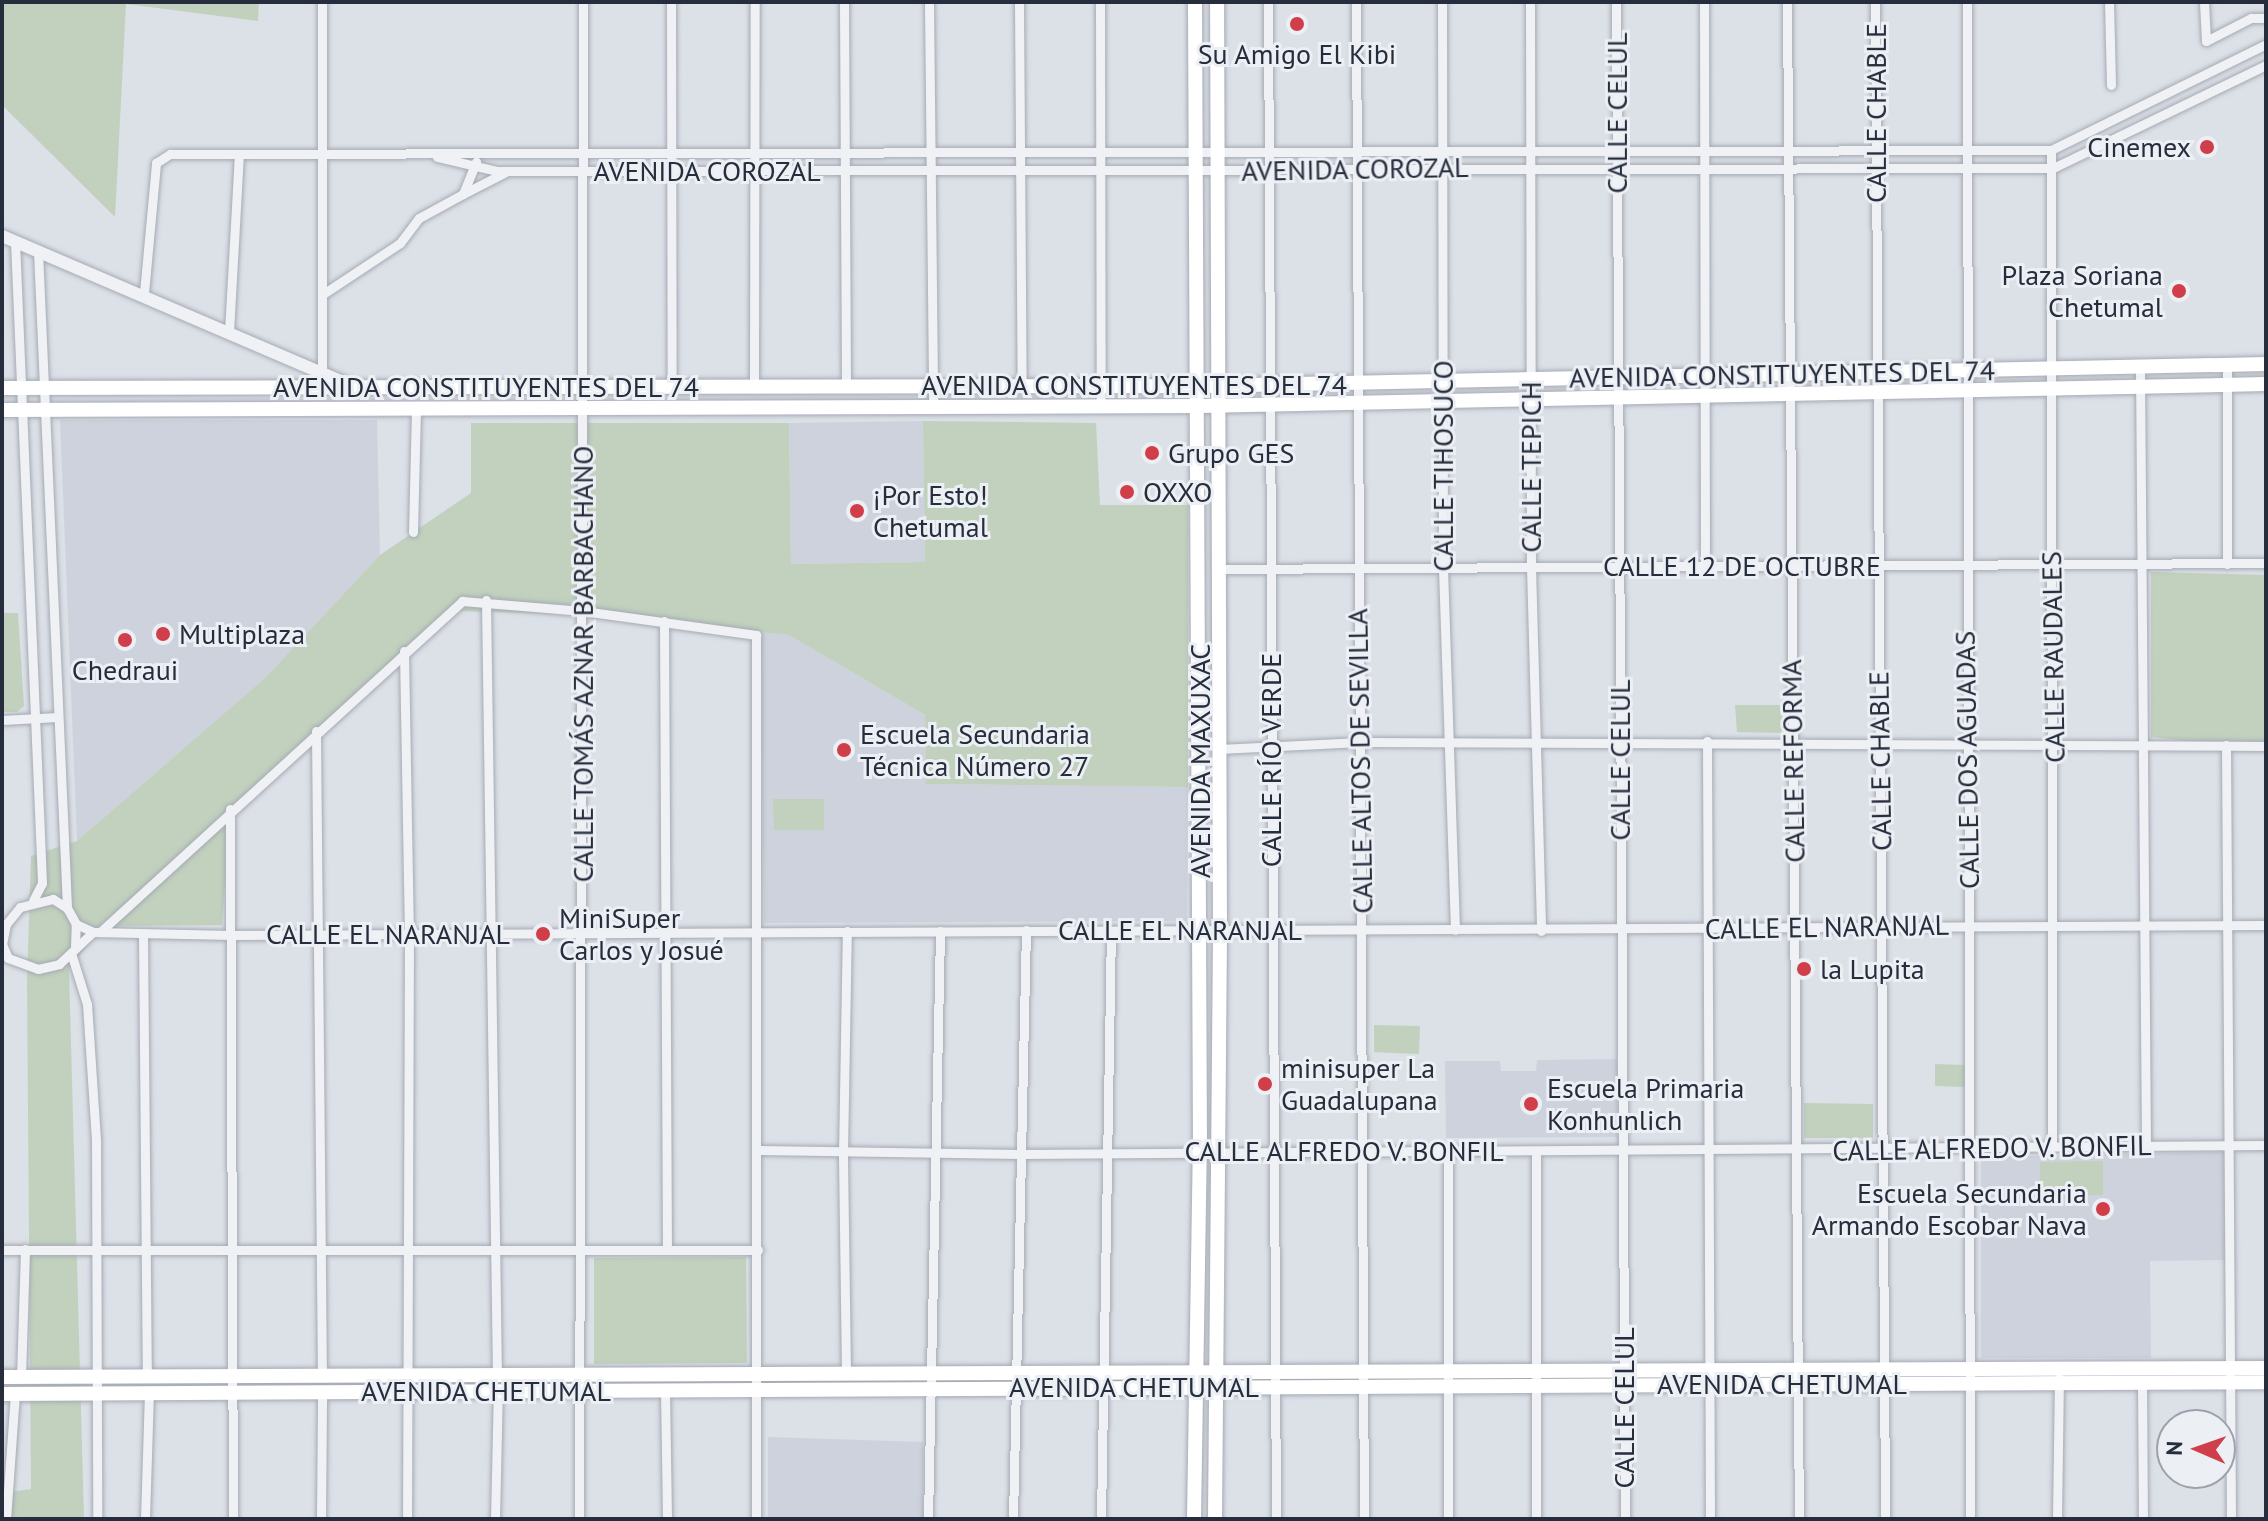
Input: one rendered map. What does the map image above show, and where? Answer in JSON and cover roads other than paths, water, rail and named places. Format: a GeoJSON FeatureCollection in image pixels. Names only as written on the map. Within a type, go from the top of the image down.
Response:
{"type":"FeatureCollection","features":[{"type":"Feature","properties":{"kind":"main road","name":"AVENIDA MAXUXAC"},"geometry":{"type":"LineString","coordinates":[[1194,1519],[1200,1150],[1200,406],[1195,2]]}},
{"type":"Feature","properties":{"kind":"main road","name":"AVENIDA MAXUXAC"},"geometry":{"type":"LineString","coordinates":[[1215,1519],[1220,932],[1215,171],[1217,2]]}},
{"type":"Feature","properties":{"kind":"main road","name":"AVENIDA CONSTITUYENTES DEL 74"},"geometry":{"type":"LineString","coordinates":[[2,388],[1218,386],[2266,364]]}},
{"type":"Feature","properties":{"kind":"main road","name":"AVENIDA CONSTITUYENTES DEL 74"},"geometry":{"type":"LineString","coordinates":[[2,410],[1200,406],[2266,384]]}},
{"type":"Feature","properties":{"kind":"main road","name":"AVENIDA CHETUMAL"},"geometry":{"type":"LineString","coordinates":[[9,1394],[1624,1385],[1709,1377],[2232,1375],[2266,1368]]}},
{"type":"Feature","properties":{"kind":"main road","name":"AVENIDA CHETUMAL"},"geometry":{"type":"LineString","coordinates":[[2,1377],[1625,1369],[1709,1377]]}},
{"type":"Feature","properties":{"kind":"main road","name":"AVENIDA CHETUMAL"},"geometry":{"type":"LineString","coordinates":[[2232,1375],[2266,1382]]}},
{"type":"Feature","properties":{"kind":"street"},"geometry":{"type":"LineString","coordinates":[[322,2],[326,155],[322,371]]}},
{"type":"Feature","properties":{"kind":"street","name":"CALLE TOMÁS AZNAR BARBACHANO"},"geometry":{"type":"LineString","coordinates":[[579,1519],[583,2]]}},
{"type":"Feature","properties":{"kind":"street"},"geometry":{"type":"LineString","coordinates":[[671,2],[672,387]]}},
{"type":"Feature","properties":{"kind":"street"},"geometry":{"type":"LineString","coordinates":[[754,387],[755,2]]}},
{"type":"Feature","properties":{"kind":"street"},"geometry":{"type":"LineString","coordinates":[[844,2],[846,387]]}},
{"type":"Feature","properties":{"kind":"street"},"geometry":{"type":"LineString","coordinates":[[929,2],[933,406]]}},
{"type":"Feature","properties":{"kind":"street"},"geometry":{"type":"LineString","coordinates":[[1019,2],[1022,386]]}},
{"type":"Feature","properties":{"kind":"street"},"geometry":{"type":"LineString","coordinates":[[1100,2],[1101,406]]}},
{"type":"Feature","properties":{"kind":"street","name":"CALLE RÍO VERDE"},"geometry":{"type":"LineString","coordinates":[[1268,2],[1276,1519]]}},
{"type":"Feature","properties":{"kind":"street","name":"CALLE ALTOS DE SEVILLA"},"geometry":{"type":"LineString","coordinates":[[1356,2],[1366,1370],[1364,1519]]}},
{"type":"Feature","properties":{"kind":"street","name":"CALLE TIHOSUCO"},"geometry":{"type":"LineString","coordinates":[[1442,2],[1443,568],[1446,744],[1455,930]]}},
{"type":"Feature","properties":{"kind":"street","name":"CALLE TEPICH"},"geometry":{"type":"LineString","coordinates":[[1530,2],[1533,166],[1531,567],[1541,931]]}},
{"type":"Feature","properties":{"kind":"street","name":"CALLE CELUL"},"geometry":{"type":"LineString","coordinates":[[1616,2],[1625,1519]]}},
{"type":"Feature","properties":{"kind":"street"},"geometry":{"type":"LineString","coordinates":[[1704,2],[1705,566]]}},
{"type":"Feature","properties":{"kind":"street","name":"CALLE REFORMA"},"geometry":{"type":"LineString","coordinates":[[1787,2],[1799,1519]]}},
{"type":"Feature","properties":{"kind":"street","name":"CALLE CHABLE"},"geometry":{"type":"LineString","coordinates":[[1875,2],[1885,1519]]}},
{"type":"Feature","properties":{"kind":"street","name":"CALLE DOS AGUADAS"},"geometry":{"type":"LineString","coordinates":[[1967,2],[1965,566],[1970,1519]]}},
{"type":"Feature","properties":{"kind":"street"},"geometry":{"type":"LineString","coordinates":[[2109,2],[2111,85]]}},
{"type":"Feature","properties":{"kind":"street"},"geometry":{"type":"LineString","coordinates":[[2204,2],[2206,41],[2251,18],[2266,18]]}},
{"type":"Feature","properties":{"kind":"street","name":"AVENIDA COROZAL"},"geometry":{"type":"LineString","coordinates":[[422,154],[507,171],[1102,171],[1197,163],[1215,155],[1356,151],[1704,149],[1875,153],[2051,150],[2266,44]]}},
{"type":"Feature","properties":{"kind":"street","name":"AVENIDA COROZAL"},"geometry":{"type":"LineString","coordinates":[[144,293],[156,163],[170,154],[1102,154],[1197,163],[1215,171],[1356,166],[2053,168],[2266,65]]}},
{"type":"Feature","properties":{"kind":"street","name":"CALLE RAUDALES"},"geometry":{"type":"LineString","coordinates":[[2051,150],[2051,565],[2055,745],[2052,1147]]}},
{"type":"Feature","properties":{"kind":"street"},"geometry":{"type":"LineString","coordinates":[[463,194],[477,153]]}},
{"type":"Feature","properties":{"kind":"street"},"geometry":{"type":"LineString","coordinates":[[229,332],[239,154]]}},
{"type":"Feature","properties":{"kind":"street"},"geometry":{"type":"LineString","coordinates":[[323,294],[400,243],[419,218],[507,171]]}},
{"type":"Feature","properties":{"kind":"street"},"geometry":{"type":"LineString","coordinates":[[2,236],[144,293],[356,387]]}},
{"type":"Feature","properties":{"kind":"street"},"geometry":{"type":"LineString","coordinates":[[15,241],[42,883],[33,901],[6,924],[2,944],[8,958],[20,966]]}},
{"type":"Feature","properties":{"kind":"street"},"geometry":{"type":"LineString","coordinates":[[38,251],[67,908],[76,924],[73,950],[87,1004],[99,1376],[97,1519]]}},
{"type":"Feature","properties":{"kind":"street"},"geometry":{"type":"LineString","coordinates":[[2227,365],[2224,385],[2227,564]]}},
{"type":"Feature","properties":{"kind":"street"},"geometry":{"type":"LineString","coordinates":[[2140,367],[2146,1146]]}},
{"type":"Feature","properties":{"kind":"street"},"geometry":{"type":"LineString","coordinates":[[801,387],[801,407]]}},
{"type":"Feature","properties":{"kind":"street"},"geometry":{"type":"LineString","coordinates":[[413,532],[416,408]]}},
{"type":"Feature","properties":{"kind":"street","name":"CALLE 12 DE OCTUBRE"},"geometry":{"type":"LineString","coordinates":[[1217,569],[2266,563]]}},
{"type":"Feature","properties":{"kind":"street"},"geometry":{"type":"LineString","coordinates":[[486,600],[497,1374]]}},
{"type":"Feature","properties":{"kind":"street"},"geometry":{"type":"LineString","coordinates":[[2,967],[59,964],[462,601],[486,600],[583,611],[756,635],[759,1150],[756,1519]]}},
{"type":"Feature","properties":{"kind":"street"},"geometry":{"type":"LineString","coordinates":[[664,621],[667,1247]]}},
{"type":"Feature","properties":{"kind":"street"},"geometry":{"type":"LineString","coordinates":[[404,651],[409,931],[407,1519]]}},
{"type":"Feature","properties":{"kind":"street"},"geometry":{"type":"LineString","coordinates":[[2,720],[58,717]]}},
{"type":"Feature","properties":{"kind":"street"},"geometry":{"type":"LineString","coordinates":[[316,731],[322,1375]]}},
{"type":"Feature","properties":{"kind":"street"},"geometry":{"type":"LineString","coordinates":[[1707,741],[1710,1519]]}},
{"type":"Feature","properties":{"kind":"street"},"geometry":{"type":"LineString","coordinates":[[1219,749],[1270,749],[1361,742],[1707,741],[1792,745],[2143,742],[2266,746]]}},
{"type":"Feature","properties":{"kind":"street"},"geometry":{"type":"LineString","coordinates":[[2226,745],[2231,925],[2231,1519]]}},
{"type":"Feature","properties":{"kind":"street"},"geometry":{"type":"LineString","coordinates":[[230,809],[233,1519]]}},
{"type":"Feature","properties":{"kind":"street"},"geometry":{"type":"LineString","coordinates":[[33,901],[53,899],[67,908]]}},
{"type":"Feature","properties":{"kind":"street"},"geometry":{"type":"LineString","coordinates":[[76,924],[96,932]]}},
{"type":"Feature","properties":{"kind":"street","name":"CALLE EL NARANJAL"},"geometry":{"type":"LineString","coordinates":[[96,932],[232,935],[320,931],[491,934],[1026,930],[1541,931],[1968,924],[2054,927],[2266,925]]}},
{"type":"Feature","properties":{"kind":"street"},"geometry":{"type":"LineString","coordinates":[[1013,1519],[1026,930]]}},
{"type":"Feature","properties":{"kind":"street"},"geometry":{"type":"LineString","coordinates":[[846,1372],[843,1153],[847,931]]}},
{"type":"Feature","properties":{"kind":"street"},"geometry":{"type":"LineString","coordinates":[[928,1519],[928,1388],[931,1371],[933,1153],[940,931]]}},
{"type":"Feature","properties":{"kind":"street"},"geometry":{"type":"LineString","coordinates":[[1101,1519],[1111,931]]}},
{"type":"Feature","properties":{"kind":"street"},"geometry":{"type":"LineString","coordinates":[[143,934],[147,1376]]}},
{"type":"Feature","properties":{"kind":"street","name":"CALLE ALFREDO V. BONFIL"},"geometry":{"type":"LineString","coordinates":[[759,1150],[1020,1154],[1218,1149],[1709,1151],[2266,1145]]}},
{"type":"Feature","properties":{"kind":"street"},"geometry":{"type":"LineString","coordinates":[[1448,1151],[1448,1519]]}},
{"type":"Feature","properties":{"kind":"street"},"geometry":{"type":"LineString","coordinates":[[1536,1151],[1536,1519]]}},
{"type":"Feature","properties":{"kind":"street"},"geometry":{"type":"LineString","coordinates":[[2,1250],[667,1247],[758,1250]]}},
{"type":"Feature","properties":{"kind":"street"},"geometry":{"type":"LineString","coordinates":[[21,1377],[25,1249]]}},
{"type":"Feature","properties":{"kind":"street"},"geometry":{"type":"LineString","coordinates":[[2057,1519],[2059,1376]]}},
{"type":"Feature","properties":{"kind":"street"},"geometry":{"type":"LineString","coordinates":[[2142,1376],[2143,1519]]}},
{"type":"Feature","properties":{"kind":"street"},"geometry":{"type":"LineString","coordinates":[[665,1390],[667,1519]]}},
{"type":"Feature","properties":{"kind":"street"},"geometry":{"type":"LineString","coordinates":[[495,1519],[498,1391]]}},
{"type":"Feature","properties":{"kind":"street"},"geometry":{"type":"LineString","coordinates":[[321,1519],[322,1392]]}},
{"type":"Feature","properties":{"kind":"street"},"geometry":{"type":"LineString","coordinates":[[6,1519],[9,1394]]}},
{"type":"Feature","properties":{"kind":"street"},"geometry":{"type":"LineString","coordinates":[[145,1519],[149,1394]]}},
{"type":"Feature","properties":{"kind":"place","name":"Su Amigo El Kibi"},"geometry":{"type":"Point","coordinates":[1297,24]}},
{"type":"Feature","properties":{"kind":"place","name":"Cinemex"},"geometry":{"type":"Point","coordinates":[2207,147]}},
{"type":"Feature","properties":{"kind":"place","name":"Plaza Soriana Chetumal"},"geometry":{"type":"Point","coordinates":[2179,291]}},
{"type":"Feature","properties":{"kind":"place","name":"Grupo GES"},"geometry":{"type":"Point","coordinates":[1152,453]}},
{"type":"Feature","properties":{"kind":"place","name":"OXXO"},"geometry":{"type":"Point","coordinates":[1127,492]}},
{"type":"Feature","properties":{"kind":"place","name":"¡Por Esto! Chetumal"},"geometry":{"type":"Point","coordinates":[857,511]}},
{"type":"Feature","properties":{"kind":"place","name":"Multiplaza"},"geometry":{"type":"Point","coordinates":[163,634]}},
{"type":"Feature","properties":{"kind":"place","name":"Chedraui"},"geometry":{"type":"Point","coordinates":[125,640]}},
{"type":"Feature","properties":{"kind":"place","name":"Escuela Secundaria Técnica Número 27"},"geometry":{"type":"Point","coordinates":[844,750]}},
{"type":"Feature","properties":{"kind":"place","name":"MiniSuper Carlos y Josué"},"geometry":{"type":"Point","coordinates":[543,934]}},
{"type":"Feature","properties":{"kind":"place","name":"la Lupita"},"geometry":{"type":"Point","coordinates":[1804,969]}},
{"type":"Feature","properties":{"kind":"place","name":"minisuper La Guadalupana"},"geometry":{"type":"Point","coordinates":[1265,1084]}},
{"type":"Feature","properties":{"kind":"place","name":"Escuela Primaria Konhunlich"},"geometry":{"type":"Point","coordinates":[1531,1104]}},
{"type":"Feature","properties":{"kind":"place","name":"Escuela Secundaria Armando Escobar Nava"},"geometry":{"type":"Point","coordinates":[2103,1209]}}]}
